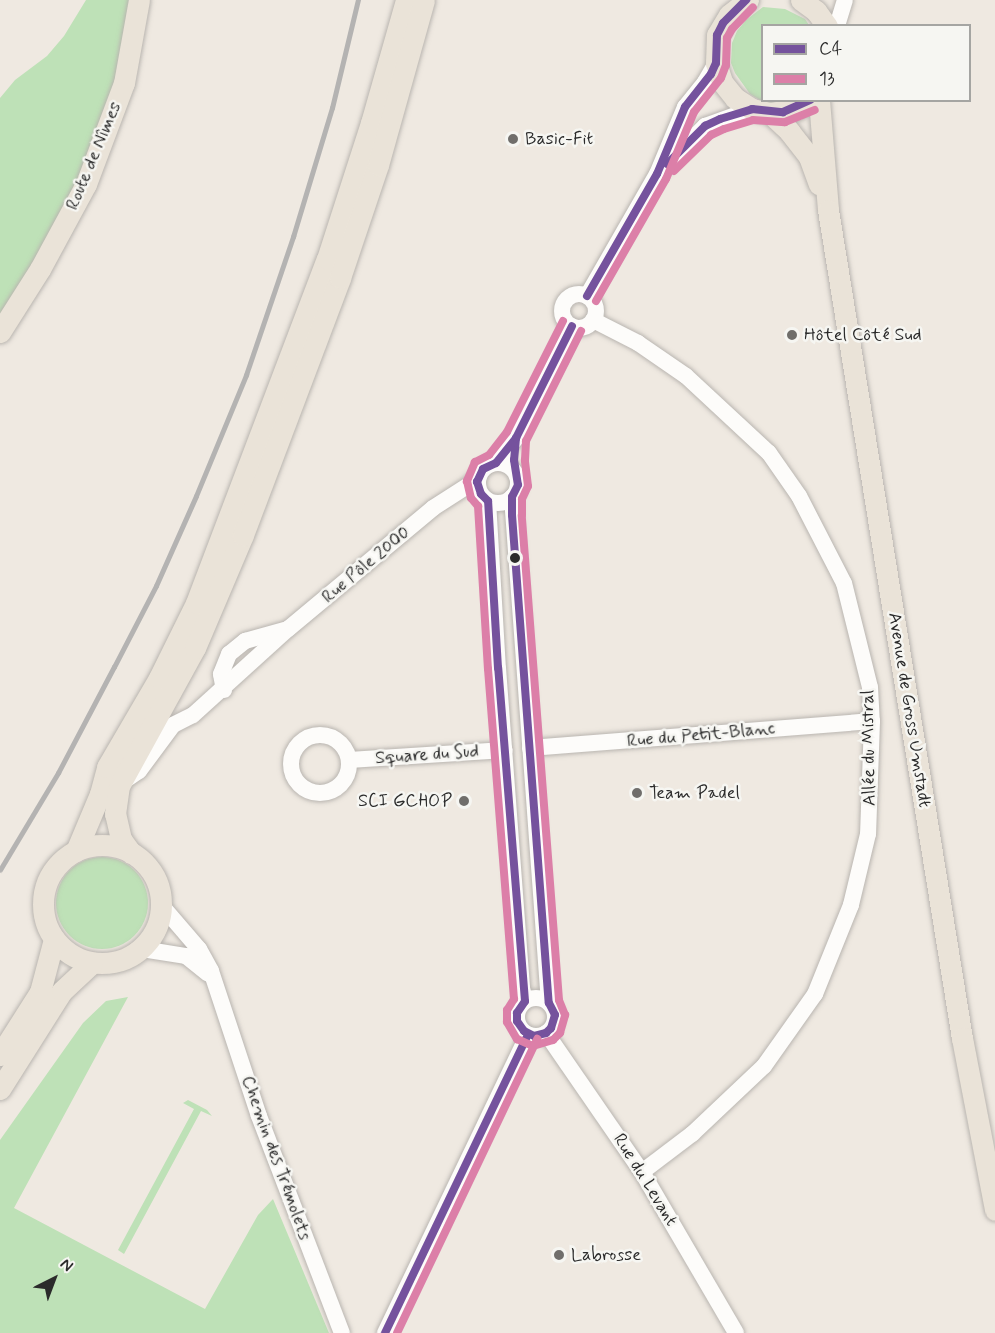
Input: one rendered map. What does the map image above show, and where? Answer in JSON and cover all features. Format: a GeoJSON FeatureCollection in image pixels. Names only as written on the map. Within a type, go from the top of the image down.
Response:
{"type":"FeatureCollection","features":[{"type":"Feature","properties":{"kind":"main road","name":"Route de Nîmes"},"geometry":{"type":"LineString","coordinates":[[0,332],[40,269],[86,184],[124,83],[139,0]]}},
{"type":"Feature","properties":{"kind":"main road"},"geometry":{"type":"LineString","coordinates":[[76,851],[100,794],[107,767],[159,678],[195,603],[327,259],[371,123],[406,0]]}},
{"type":"Feature","properties":{"kind":"main road"},"geometry":{"type":"LineString","coordinates":[[131,853],[121,839],[115,814],[119,786],[195,648],[243,535],[344,267],[378,165],[424,0]]}},
{"type":"Feature","properties":{"kind":"main road"},"geometry":{"type":"LineString","coordinates":[[716,63],[716,42],[723,23],[746,0]]}},
{"type":"Feature","properties":{"kind":"main road"},"geometry":{"type":"LineString","coordinates":[[802,0],[816,11],[826,24]]}},
{"type":"Feature","properties":{"kind":"main road","name":"Avenue de Gross Umstadt"},"geometry":{"type":"LineString","coordinates":[[716,63],[722,82],[735,98],[761,111],[789,131],[809,157],[828,210]]}},
{"type":"Feature","properties":{"kind":"main road"},"geometry":{"type":"LineString","coordinates":[[761,111],[797,109],[808,102]]}},
{"type":"Feature","properties":{"kind":"main road","name":"Avenue de Gross Umstadt"},"geometry":{"type":"LineString","coordinates":[[819,102],[828,210],[962,1038],[995,1210]]}},
{"type":"Feature","properties":{"kind":"main road"},"geometry":{"type":"LineString","coordinates":[[104,845],[131,853],[140,859],[154,876],[162,906],[155,932],[142,950],[125,960],[92,963],[72,955],[54,939],[43,911],[47,883],[64,859],[76,851],[104,845]]}},
{"type":"Feature","properties":{"kind":"main road"},"geometry":{"type":"LineString","coordinates":[[0,1055],[40,992],[54,939]]}},
{"type":"Feature","properties":{"kind":"main road"},"geometry":{"type":"LineString","coordinates":[[0,1089],[62,991],[92,963]]}},
{"type":"Feature","properties":{"kind":"street"},"geometry":{"type":"LineString","coordinates":[[838,24],[845,0]]}},
{"type":"Feature","properties":{"kind":"street"},"geometry":{"type":"LineString","coordinates":[[587,296],[657,174],[685,107],[705,82],[716,63]]}},
{"type":"Feature","properties":{"kind":"street"},"geometry":{"type":"LineString","coordinates":[[657,174],[705,126],[761,111]]}},
{"type":"Feature","properties":{"kind":"street"},"geometry":{"type":"LineString","coordinates":[[576,294],[587,296],[596,306],[593,320],[584,327],[572,326],[564,317],[566,300],[576,294]]}},
{"type":"Feature","properties":{"kind":"street","name":"Allée du Mistral"},"geometry":{"type":"LineString","coordinates":[[593,320],[638,343],[686,376],[770,453],[799,496],[844,583],[870,687],[872,721],[868,834],[851,905],[815,993],[764,1066],[692,1134],[642,1172]]}},
{"type":"Feature","properties":{"kind":"street"},"geometry":{"type":"LineString","coordinates":[[496,463],[516,438],[572,326]]}},
{"type":"Feature","properties":{"kind":"street"},"geometry":{"type":"LineString","coordinates":[[516,438],[515,472],[518,485],[512,497],[549,1003],[555,1015],[551,1028],[546,1033],[528,1034],[520,1028],[517,1013],[525,1001],[537,998],[549,1003]]}},
{"type":"Feature","properties":{"kind":"street"},"geometry":{"type":"LineString","coordinates":[[515,472],[503,464],[489,465],[479,475],[478,489],[486,500],[522,988],[525,1001]]}},
{"type":"Feature","properties":{"kind":"street","name":"Rue Pôle 2000"},"geometry":{"type":"LineString","coordinates":[[119,786],[138,771],[173,725],[193,715],[224,690],[288,629],[434,508],[479,475]]}},
{"type":"Feature","properties":{"kind":"street"},"geometry":{"type":"LineString","coordinates":[[446,501],[486,500],[501,503],[512,497]]}},
{"type":"Feature","properties":{"kind":"street","name":"Rue du Petit-Blanc"},"geometry":{"type":"LineString","coordinates":[[505,750],[512,760],[520,760],[527,756],[530,748],[872,721]]}},
{"type":"Feature","properties":{"kind":"street","name":"Square du Sud"},"geometry":{"type":"LineString","coordinates":[[349,760],[505,750]]}},
{"type":"Feature","properties":{"kind":"street","name":"Chemin des Trémolets"},"geometry":{"type":"LineString","coordinates":[[162,906],[199,949],[215,982],[259,1116],[342,1333]]}},
{"type":"Feature","properties":{"kind":"street","name":"Chemin des Trémolets"},"geometry":{"type":"LineString","coordinates":[[142,950],[186,956],[202,967],[215,982]]}},
{"type":"Feature","properties":{"kind":"street","name":"Rue du Levant"},"geometry":{"type":"LineString","coordinates":[[546,1033],[642,1172],[736,1333]]}},
{"type":"Feature","properties":{"kind":"street"},"geometry":{"type":"LineString","coordinates":[[385,1333],[528,1034]]}},
{"type":"Feature","properties":{"kind":"green space"},"geometry":{"type":"Polygon","coordinates":[[[86,0],[139,0],[86,184],[0,332],[0,98],[15,80],[47,56],[64,36],[86,0]]]}},
{"type":"Feature","properties":{"kind":"green space"},"geometry":{"type":"Polygon","coordinates":[[[763,7],[785,9],[805,19],[808,24],[761,24],[761,100],[750,94],[735,73],[731,63],[732,43],[737,31],[746,20],[763,7]]]}},
{"type":"Feature","properties":{"kind":"green space"},"geometry":{"type":"Polygon","coordinates":[[[102,857],[120,861],[135,870],[144,885],[148,903],[144,921],[135,936],[120,945],[102,949],[84,945],[69,936],[60,921],[56,903],[60,885],[69,870],[84,861],[102,857]]]}},
{"type":"Feature","properties":{"kind":"green space"},"geometry":{"type":"Polygon","coordinates":[[[128,997],[14,1208],[205,1309],[258,1215],[273,1199],[329,1333],[0,1333],[0,1140],[83,1023],[106,1001],[128,997]]]}},
{"type":"Feature","properties":{"kind":"green space"},"geometry":{"type":"Polygon","coordinates":[[[188,1100],[207,1110],[212,1116],[201,1111],[124,1254],[118,1250],[194,1109],[183,1103],[188,1100]]]}},
{"type":"Feature","properties":{"kind":"railway"},"geometry":{"type":"LineString","coordinates":[[0,870],[58,773],[156,586],[246,375],[293,237],[332,108],[358,0]]}},
{"type":"Feature","properties":{"kind":"transit line","name":"C4"},"geometry":{"type":"LineString","coordinates":[[587,296],[657,174],[685,107],[711,74],[716,63],[717,35],[723,23],[746,0]]}},
{"type":"Feature","properties":{"kind":"transit line","name":"13"},"geometry":{"type":"LineString","coordinates":[[596,301],[666,179],[694,112],[721,78],[726,65],[727,38],[732,29],[753,7]]}},
{"type":"Feature","properties":{"kind":"transit line","name":"C4"},"geometry":{"type":"LineString","coordinates":[[667,164],[705,126],[720,119],[752,109],[783,112],[806,102]]}},
{"type":"Feature","properties":{"kind":"transit line","name":"13"},"geometry":{"type":"LineString","coordinates":[[674,171],[711,135],[724,129],[753,120],[785,122],[815,110]]}},
{"type":"Feature","properties":{"kind":"transit line","name":"13"},"geometry":{"type":"LineString","coordinates":[[563,321],[507,432],[489,455],[475,462],[467,481],[471,498],[478,506],[488,669],[514,999],[507,1010],[507,1022],[517,1039],[533,1046],[553,1040],[560,1033],[565,1015],[559,1000],[522,499],[528,486],[525,460],[526,441],[581,331]]}},
{"type":"Feature","properties":{"kind":"transit line","name":"C4"},"geometry":{"type":"LineString","coordinates":[[516,438],[572,326]]}},
{"type":"Feature","properties":{"kind":"transit line","name":"C4"},"geometry":{"type":"LineString","coordinates":[[516,438],[514,460],[518,485],[512,497],[512,515],[549,1003],[555,1015],[551,1028],[546,1033],[534,1036],[524,1031],[517,1021],[517,1013],[525,1001],[498,668],[488,501],[481,494],[477,482],[483,469],[496,463],[516,438]]}},
{"type":"Feature","properties":{"kind":"transit line","name":"C4"},"geometry":{"type":"LineString","coordinates":[[385,1333],[528,1034]]}},
{"type":"Feature","properties":{"kind":"transit line","name":"13"},"geometry":{"type":"LineString","coordinates":[[397,1333],[537,1039]]}},
{"type":"Feature","properties":{"kind":"place","name":"Basic-Fit"},"geometry":{"type":"Point","coordinates":[513,139]}},
{"type":"Feature","properties":{"kind":"place","name":"Hôtel Côté Sud"},"geometry":{"type":"Point","coordinates":[792,335]}},
{"type":"Feature","properties":{"kind":"place","name":"Team Padel"},"geometry":{"type":"Point","coordinates":[637,793]}},
{"type":"Feature","properties":{"kind":"place","name":"SCI GCHOP"},"geometry":{"type":"Point","coordinates":[464,801]}},
{"type":"Feature","properties":{"kind":"place","name":"Labrosse"},"geometry":{"type":"Point","coordinates":[559,1255]}}]}
